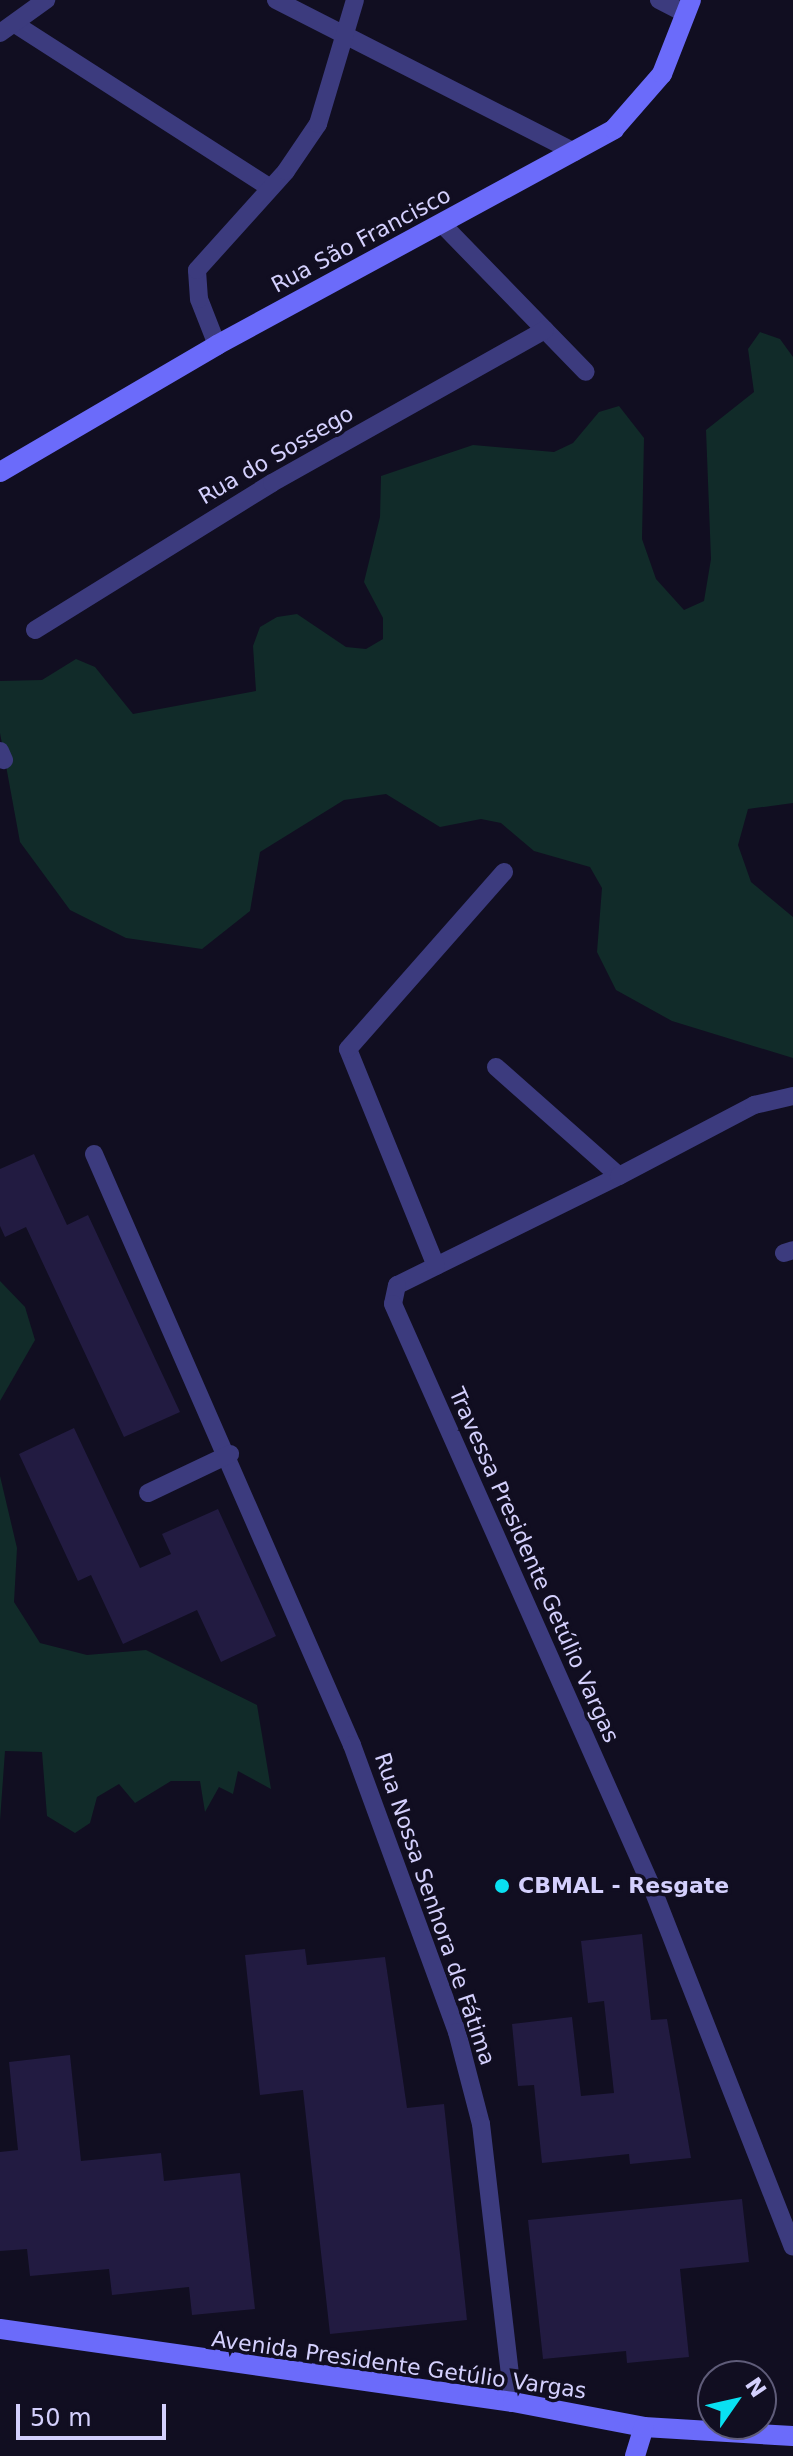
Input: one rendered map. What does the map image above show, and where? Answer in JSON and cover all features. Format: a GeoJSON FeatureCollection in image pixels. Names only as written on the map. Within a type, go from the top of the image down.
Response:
{"type":"FeatureCollection","features":[{"type":"Feature","properties":{"kind":"street"},"geometry":{"type":"LineString","coordinates":[[46,0],[8,29],[270,188]]}},
{"type":"Feature","properties":{"kind":"street"},"geometry":{"type":"LineString","coordinates":[[276,0],[346,40],[574,152]]}},
{"type":"Feature","properties":{"kind":"street"},"geometry":{"type":"LineString","coordinates":[[217,345],[199,299],[197,270],[270,188],[318,124],[346,40],[355,0]]}},
{"type":"Feature","properties":{"kind":"street"},"geometry":{"type":"LineString","coordinates":[[659,0],[689,7]]}},
{"type":"Feature","properties":{"kind":"street","name":"Rua São Francisco"},"geometry":{"type":"LineString","coordinates":[[0,472],[217,345],[574,152],[637,108],[662,74],[689,7]]}},
{"type":"Feature","properties":{"kind":"street"},"geometry":{"type":"LineString","coordinates":[[442,224],[586,372]]}},
{"type":"Feature","properties":{"kind":"street","name":"Rua do Sossego"},"geometry":{"type":"LineString","coordinates":[[35,630],[272,483],[545,330]]}},
{"type":"Feature","properties":{"kind":"street"},"geometry":{"type":"LineString","coordinates":[[436,1266],[348,1049],[504,872]]}},
{"type":"Feature","properties":{"kind":"street"},"geometry":{"type":"LineString","coordinates":[[496,1067],[619,1176]]}},
{"type":"Feature","properties":{"kind":"street","name":"Travessa Presidente Getúlio Vargas"},"geometry":{"type":"LineString","coordinates":[[793,1096],[754,1105],[619,1176],[397,1285],[393,1304],[653,1890],[793,2247]]}},
{"type":"Feature","properties":{"kind":"street","name":"Rua Nossa Senhora de Fátima"},"geometry":{"type":"LineString","coordinates":[[94,1154],[230,1454],[352,1745],[457,2032],[481,2124],[513,2402]]}},
{"type":"Feature","properties":{"kind":"street"},"geometry":{"type":"LineString","coordinates":[[148,1493],[230,1454]]}},
{"type":"Feature","properties":{"kind":"street","name":"Avenida Presidente Getúlio Vargas"},"geometry":{"type":"LineString","coordinates":[[0,2329],[513,2402],[644,2427],[793,2436]]}},
{"type":"Feature","properties":{"kind":"street"},"geometry":{"type":"LineString","coordinates":[[635,2456],[644,2427]]}},
{"type":"Feature","properties":{"kind":"green space"},"geometry":{"type":"Polygon","coordinates":[[[760,332],[780,339],[793,357],[793,803],[748,809],[738,845],[751,882],[793,917],[793,1058],[672,1021],[616,990],[597,952],[602,888],[590,867],[534,851],[501,823],[481,819],[440,827],[386,794],[344,800],[260,852],[250,911],[202,949],[126,938],[70,910],[20,842],[0,733],[0,681],[42,680],[76,659],[95,667],[133,714],[256,691],[253,646],[260,627],[277,617],[297,614],[346,647],[366,649],[383,639],[383,618],[364,582],[380,517],[381,476],[473,445],[554,452],[573,443],[599,412],[619,406],[644,438],[642,539],[656,579],[684,610],[704,601],[711,559],[706,430],[754,392],[748,349],[760,332]]]}},
{"type":"Feature","properties":{"kind":"green space"},"geometry":{"type":"Polygon","coordinates":[[[0,1281],[25,1307],[35,1340],[0,1401],[0,1281]]]}},
{"type":"Feature","properties":{"kind":"green space"},"geometry":{"type":"Polygon","coordinates":[[[0,1476],[17,1548],[14,1602],[40,1643],[87,1655],[146,1650],[257,1705],[271,1789],[238,1771],[233,1794],[219,1787],[205,1812],[200,1781],[171,1781],[135,1803],[119,1784],[97,1797],[90,1823],[75,1833],[47,1816],[42,1752],[5,1751],[0,1821],[0,1476]]]}},
{"type":"Feature","properties":{"kind":"building"},"geometry":{"type":"Polygon","coordinates":[[[34,1154],[67,1225],[88,1215],[180,1412],[124,1437],[26,1227],[5,1237],[0,1226],[0,1169],[34,1154]]]}},
{"type":"Feature","properties":{"kind":"building"},"geometry":{"type":"Polygon","coordinates":[[[74,1428],[140,1568],[171,1554],[162,1534],[218,1509],[276,1636],[221,1662],[197,1610],[123,1644],[91,1575],[78,1581],[19,1454],[74,1428]]]}},
{"type":"Feature","properties":{"kind":"building"},"geometry":{"type":"Polygon","coordinates":[[[642,1934],[651,2020],[667,2019],[691,2158],[630,2164],[629,2154],[542,2163],[534,2085],[518,2086],[512,2024],[572,2017],[581,2096],[614,2093],[604,2001],[588,2003],[581,1941],[642,1934]]]}},
{"type":"Feature","properties":{"kind":"building"},"geometry":{"type":"Polygon","coordinates":[[[305,1949],[307,1965],[385,1957],[407,2108],[444,2104],[467,2320],[330,2334],[303,2090],[260,2095],[245,1955],[305,1949]]]}},
{"type":"Feature","properties":{"kind":"building"},"geometry":{"type":"Polygon","coordinates":[[[70,2055],[81,2161],[161,2153],[164,2181],[240,2173],[255,2309],[192,2315],[189,2287],[112,2295],[109,2269],[30,2276],[27,2249],[0,2251],[0,2152],[18,2150],[9,2062],[70,2055]]]}},
{"type":"Feature","properties":{"kind":"building"},"geometry":{"type":"Polygon","coordinates":[[[742,2199],[749,2262],[680,2269],[689,2357],[627,2363],[626,2351],[543,2359],[528,2220],[742,2199]]]}},
{"type":"Feature","properties":{"kind":"place","name":"CBMAL - Resgate"},"geometry":{"type":"Point","coordinates":[502,1886]}}]}
